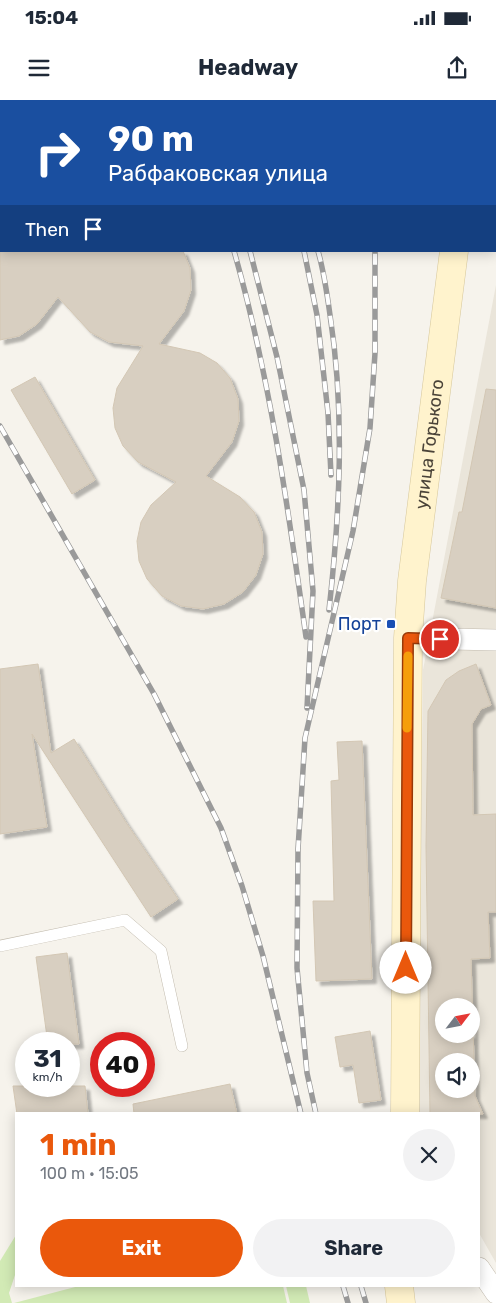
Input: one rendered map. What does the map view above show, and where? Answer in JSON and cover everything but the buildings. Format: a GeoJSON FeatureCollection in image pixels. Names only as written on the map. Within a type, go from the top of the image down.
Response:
{"type":"FeatureCollection","features":[{"type":"Feature","properties":{"kind":"street","name":"улица Горького"},"geometry":{"type":"LineString","coordinates":[[406,1112],[408,638],[412,581],[454,252]]}},
{"type":"Feature","properties":{"kind":"street"},"geometry":{"type":"LineString","coordinates":[[408,638],[496,640]]}},
{"type":"Feature","properties":{"kind":"street"},"geometry":{"type":"LineString","coordinates":[[480,1270],[496,1294]]}},
{"type":"Feature","properties":{"kind":"street"},"geometry":{"type":"LineString","coordinates":[[399,1287],[400,1303]]}},
{"type":"Feature","properties":{"kind":"lane"},"geometry":{"type":"LineString","coordinates":[[0,946],[125,920],[161,951],[182,1046]]}},
{"type":"Feature","properties":{"kind":"shaded area"},"geometry":{"type":"Polygon","coordinates":[[[496,285],[496,1263],[480,1235],[480,1112],[417,1112],[423,670],[496,285]]]}},
{"type":"Feature","properties":{"kind":"green space"},"geometry":{"type":"Polygon","coordinates":[[[15,1237],[15,1275],[9,1293],[12,1303],[0,1303],[0,1261],[15,1237]]]}},
{"type":"Feature","properties":{"kind":"green space"},"geometry":{"type":"Polygon","coordinates":[[[75,1287],[283,1287],[287,1303],[14,1303],[75,1287]]]}},
{"type":"Feature","properties":{"kind":"green space"},"geometry":{"type":"Polygon","coordinates":[[[286,1287],[306,1287],[310,1303],[290,1303],[286,1287]]]}},
{"type":"Feature","properties":{"kind":"railway"},"geometry":{"type":"LineString","coordinates":[[234,252],[247,298],[268,394],[285,491],[306,637]]}},
{"type":"Feature","properties":{"kind":"railway"},"geometry":{"type":"LineString","coordinates":[[250,252],[277,357],[304,490],[313,591],[307,708]]}},
{"type":"Feature","properties":{"kind":"railway"},"geometry":{"type":"LineString","coordinates":[[304,252],[317,315],[328,413],[331,475]]}},
{"type":"Feature","properties":{"kind":"railway"},"geometry":{"type":"LineString","coordinates":[[318,252],[335,352],[338,388],[338,499],[329,610]]}},
{"type":"Feature","properties":{"kind":"railway"},"geometry":{"type":"LineString","coordinates":[[316,1112],[307,1073],[297,968],[298,849],[305,738],[353,531],[370,428],[375,353],[375,252]]}},
{"type":"Feature","properties":{"kind":"railway"},"geometry":{"type":"LineString","coordinates":[[0,426],[154,694],[221,828],[242,886],[263,956],[301,1112]]}},
{"type":"Feature","properties":{"kind":"railway"},"geometry":{"type":"LineString","coordinates":[[343,1287],[348,1303]]}},
{"type":"Feature","properties":{"kind":"railway"},"geometry":{"type":"LineString","coordinates":[[361,1287],[366,1303]]}},
{"type":"Feature","properties":{"kind":"slow traffic"},"geometry":{"type":"LineString","coordinates":[[407,728],[408,656]]}},
{"type":"Feature","properties":{"kind":"place","name":"Порт"},"geometry":{"type":"Point","coordinates":[391,624]}},
{"type":"Feature","properties":{"kind":"route"},"geometry":{"type":"LineString","coordinates":[[406,968],[408,638],[440,639]]}}]}
